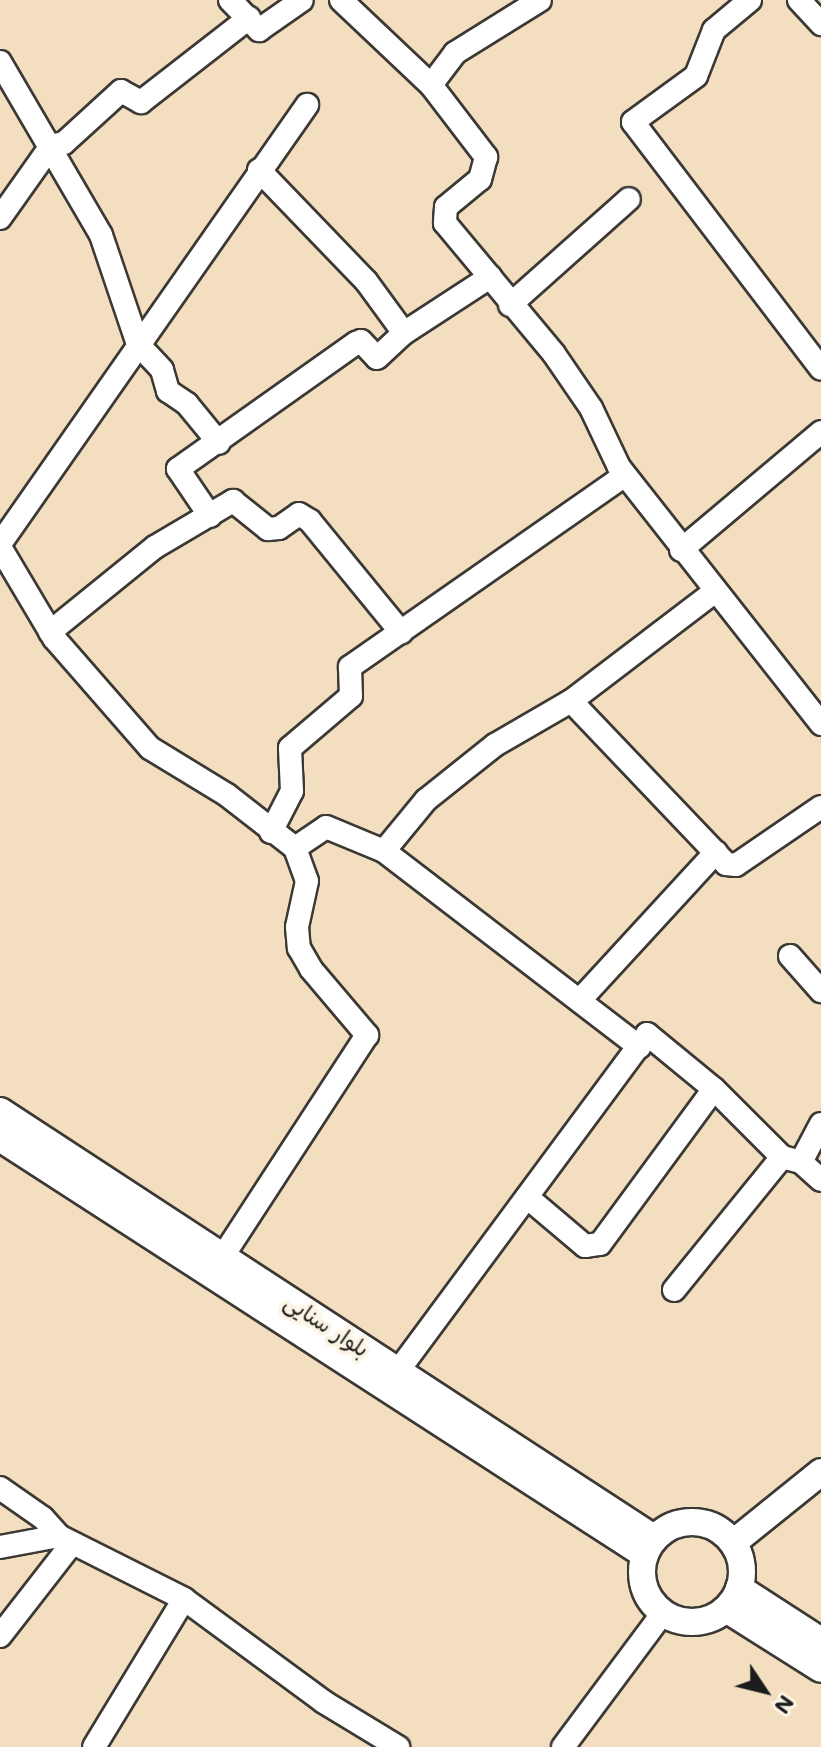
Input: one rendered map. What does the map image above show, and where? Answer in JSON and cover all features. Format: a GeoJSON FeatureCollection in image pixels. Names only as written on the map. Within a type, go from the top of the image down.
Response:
{"type":"FeatureCollection","features":[{"type":"Feature","properties":{"kind":"main road","name":"بلوار سنایی"},"geometry":{"type":"LineString","coordinates":[[0,1111],[398,1371],[650,1547]]}},
{"type":"Feature","properties":{"kind":"main road","name":"بلوار سنایی"},"geometry":{"type":"LineString","coordinates":[[0,1138],[650,1547]]}},
{"type":"Feature","properties":{"kind":"main road"},"geometry":{"type":"LineString","coordinates":[[733,1543],[821,1472]]}},
{"type":"Feature","properties":{"kind":"main road"},"geometry":{"type":"LineString","coordinates":[[701,1523],[733,1543],[742,1565],[733,1598],[689,1622],[663,1613],[643,1581],[650,1547],[676,1525],[701,1523]]}},
{"type":"Feature","properties":{"kind":"main road"},"geometry":{"type":"LineString","coordinates":[[733,1598],[821,1641]]}},
{"type":"Feature","properties":{"kind":"main road"},"geometry":{"type":"LineString","coordinates":[[733,1598],[821,1669]]}},
{"type":"Feature","properties":{"kind":"street"},"geometry":{"type":"LineString","coordinates":[[230,0],[259,30],[302,0]]}},
{"type":"Feature","properties":{"kind":"street"},"geometry":{"type":"LineString","coordinates":[[341,0],[431,85],[486,157],[480,179],[443,215],[510,305],[561,365],[625,475],[714,592],[821,724]]}},
{"type":"Feature","properties":{"kind":"street"},"geometry":{"type":"LineString","coordinates":[[431,85],[455,53],[540,0]]}},
{"type":"Feature","properties":{"kind":"street"},"geometry":{"type":"LineString","coordinates":[[750,0],[714,30],[696,76],[633,122],[821,369]]}},
{"type":"Feature","properties":{"kind":"street"},"geometry":{"type":"LineString","coordinates":[[799,0],[821,24]]}},
{"type":"Feature","properties":{"kind":"street"},"geometry":{"type":"LineString","coordinates":[[0,218],[51,146],[64,143],[122,90],[141,102],[249,18]]}},
{"type":"Feature","properties":{"kind":"street"},"geometry":{"type":"LineString","coordinates":[[0,62],[101,235],[138,344],[162,370],[168,391],[187,404],[219,443]]}},
{"type":"Feature","properties":{"kind":"street"},"geometry":{"type":"LineString","coordinates":[[223,1256],[367,1035],[311,969],[299,948],[297,927],[307,881],[295,848],[227,795],[150,748],[50,632],[2,535],[307,105]]}},
{"type":"Feature","properties":{"kind":"street"},"geometry":{"type":"LineString","coordinates":[[259,170],[366,281],[404,333]]}},
{"type":"Feature","properties":{"kind":"street"},"geometry":{"type":"LineString","coordinates":[[510,305],[629,199]]}},
{"type":"Feature","properties":{"kind":"street"},"geometry":{"type":"LineString","coordinates":[[210,516],[178,469],[219,443],[356,343],[361,341],[377,358],[404,333],[490,277]]}},
{"type":"Feature","properties":{"kind":"street"},"geometry":{"type":"LineString","coordinates":[[681,550],[821,432]]}},
{"type":"Feature","properties":{"kind":"street"},"geometry":{"type":"LineString","coordinates":[[271,832],[292,791],[290,748],[351,696],[350,667],[625,475]]}},
{"type":"Feature","properties":{"kind":"street"},"geometry":{"type":"LineString","coordinates":[[50,632],[155,547],[233,501],[268,529],[279,528],[299,514],[306,518],[401,632]]}},
{"type":"Feature","properties":{"kind":"street"},"geometry":{"type":"LineString","coordinates":[[384,851],[426,800],[495,745],[571,701],[714,592]]}},
{"type":"Feature","properties":{"kind":"street"},"geometry":{"type":"LineString","coordinates":[[571,701],[726,864],[736,865],[821,807]]}},
{"type":"Feature","properties":{"kind":"street"},"geometry":{"type":"LineString","coordinates":[[295,848],[326,827],[384,851],[639,1047]]}},
{"type":"Feature","properties":{"kind":"street"},"geometry":{"type":"LineString","coordinates":[[580,1000],[716,852]]}},
{"type":"Feature","properties":{"kind":"street"},"geometry":{"type":"LineString","coordinates":[[790,956],[821,991]]}},
{"type":"Feature","properties":{"kind":"street"},"geometry":{"type":"LineString","coordinates":[[398,1371],[651,1034],[791,1160],[821,1180]]}},
{"type":"Feature","properties":{"kind":"street"},"geometry":{"type":"LineString","coordinates":[[527,1197],[585,1246],[600,1244],[714,1089]]}},
{"type":"Feature","properties":{"kind":"street"},"geometry":{"type":"LineString","coordinates":[[674,1290],[821,1124]]}},
{"type":"Feature","properties":{"kind":"street"},"geometry":{"type":"LineString","coordinates":[[0,1488],[43,1518],[64,1541],[184,1599],[324,1702],[398,1747]]}},
{"type":"Feature","properties":{"kind":"street"},"geometry":{"type":"LineString","coordinates":[[0,1547],[64,1541]]}},
{"type":"Feature","properties":{"kind":"street"},"geometry":{"type":"LineString","coordinates":[[0,1636],[64,1541]]}},
{"type":"Feature","properties":{"kind":"street"},"geometry":{"type":"LineString","coordinates":[[94,1747],[184,1599]]}},
{"type":"Feature","properties":{"kind":"street"},"geometry":{"type":"LineString","coordinates":[[563,1747],[663,1613]]}}]}
